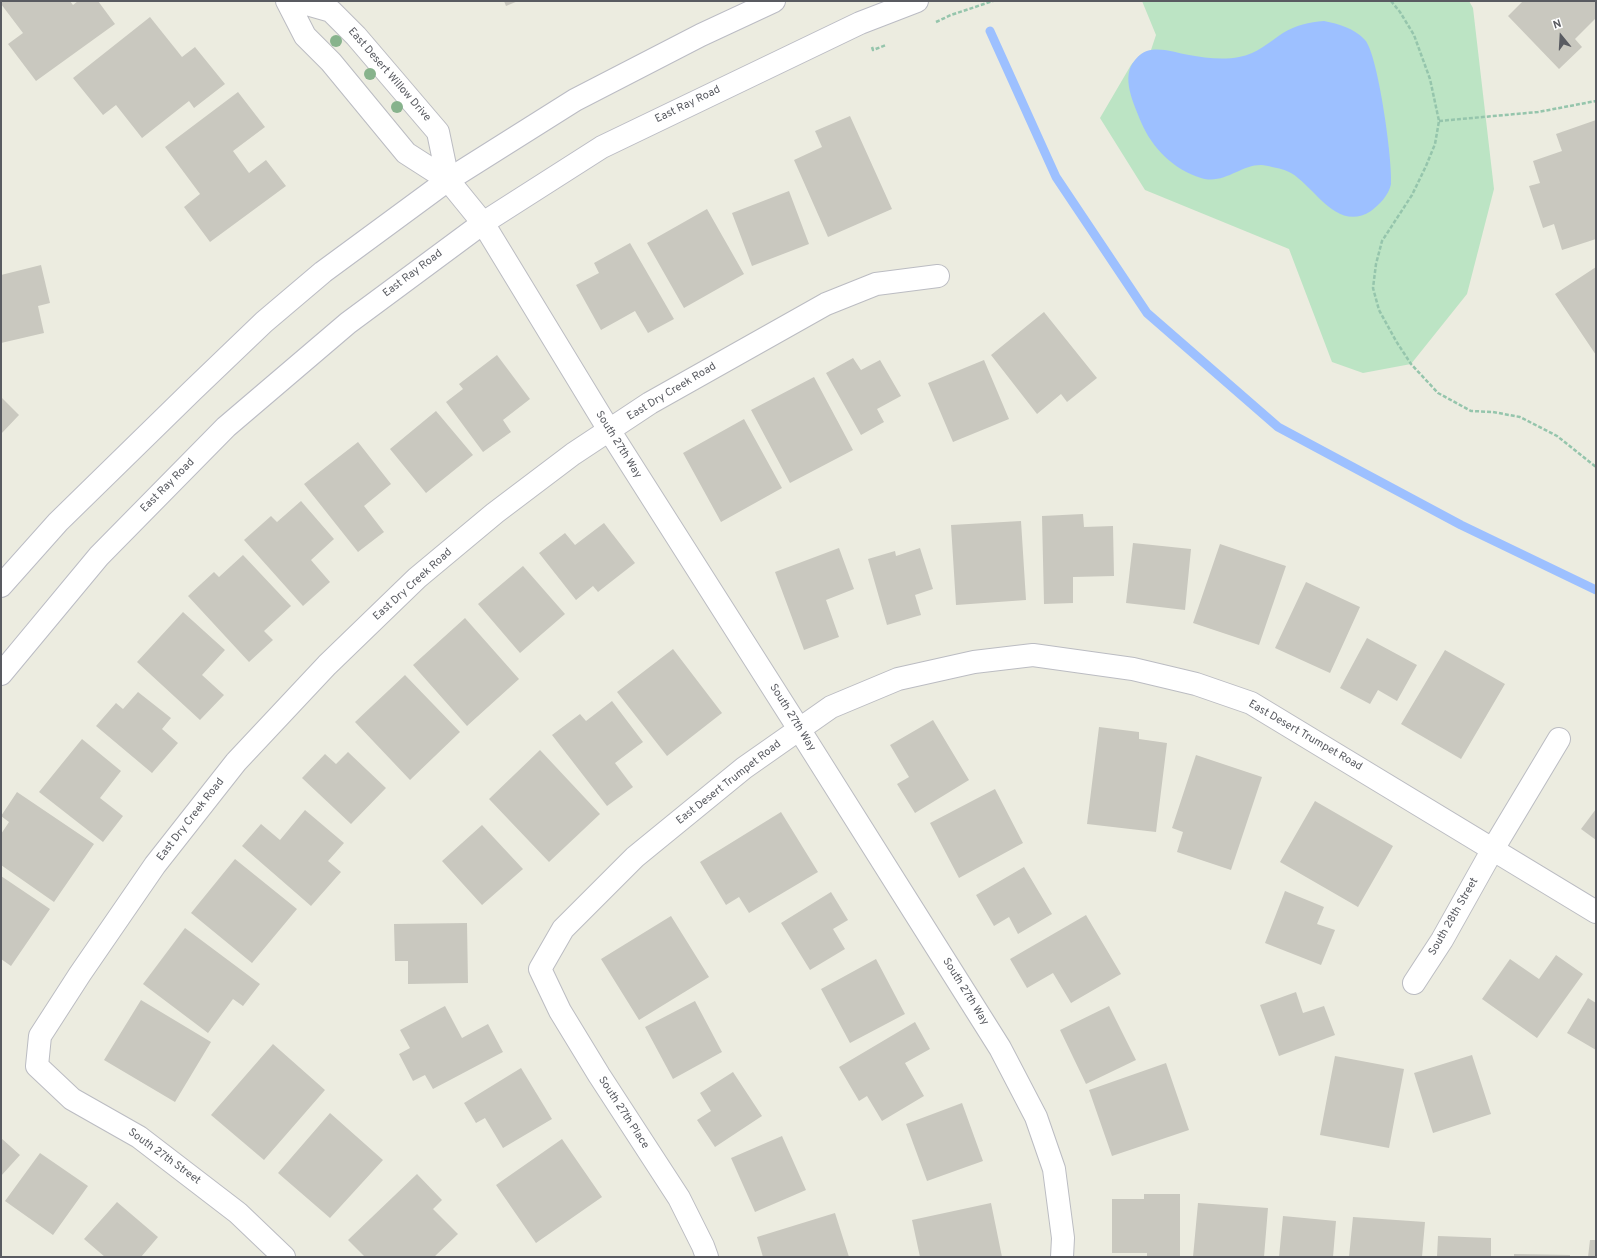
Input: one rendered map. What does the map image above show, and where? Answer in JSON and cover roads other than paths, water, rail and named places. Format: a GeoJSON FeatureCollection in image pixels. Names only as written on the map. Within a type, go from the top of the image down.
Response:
{"type":"FeatureCollection","features":[{"type":"Feature","properties":{"kind":"street"},"geometry":{"type":"LineString","coordinates":[[287,1],[305,36],[330,62],[406,153],[448,180]]}},
{"type":"Feature","properties":{"kind":"street","name":"East Desert Willow Drive"},"geometry":{"type":"LineString","coordinates":[[296,1],[331,11],[356,36],[438,132],[448,180]]}},
{"type":"Feature","properties":{"kind":"street"},"geometry":{"type":"LineString","coordinates":[[1,586],[58,522],[264,322],[323,272],[448,180],[575,100],[702,35],[774,1]]}},
{"type":"Feature","properties":{"kind":"street","name":"East Ray Road"},"geometry":{"type":"LineString","coordinates":[[1,674],[99,556],[226,427],[348,323],[483,223],[602,147],[860,23],[917,1]]}},
{"type":"Feature","properties":{"kind":"street","name":"South 27th Way"},"geometry":{"type":"LineString","coordinates":[[448,180],[467,201],[483,223],[608,430],[1000,1048],[1036,1117],[1054,1169],[1063,1238],[1062,1257]]}},
{"type":"Feature","properties":{"kind":"street","name":"East Dry Creek Road"},"geometry":{"type":"LineString","coordinates":[[37,1066],[40,1036],[80,974],[155,865],[236,762],[326,665],[417,578],[495,513],[573,454],[650,403],[826,304],[876,284],[938,276]]}},
{"type":"Feature","properties":{"kind":"street","name":"East Desert Trumpet Road"},"geometry":{"type":"LineString","coordinates":[[540,969],[563,930],[635,857],[744,768],[799,729],[832,707],[898,679],[974,662],[1033,655],[1133,669],[1196,684],[1251,703],[1493,849]]}},
{"type":"Feature","properties":{"kind":"street","name":"South 28th Street"},"geometry":{"type":"LineString","coordinates":[[1414,983],[1442,940],[1493,849],[1559,739]]}},
{"type":"Feature","properties":{"kind":"street"},"geometry":{"type":"LineString","coordinates":[[1493,849],[1596,912]]}},
{"type":"Feature","properties":{"kind":"street","name":"South 27th Place"},"geometry":{"type":"LineString","coordinates":[[540,969],[560,1011],[599,1075],[679,1198],[707,1257]]}},
{"type":"Feature","properties":{"kind":"street","name":"South 27th Street"},"geometry":{"type":"LineString","coordinates":[[37,1066],[72,1099],[139,1137],[238,1213],[284,1257]]}},
{"type":"Feature","properties":{"kind":"water"},"geometry":{"type":"Polygon","coordinates":[[[1324,21],[1346,27],[1361,36],[1370,49],[1375,65],[1384,109],[1390,154],[1391,184],[1386,196],[1371,211],[1359,216],[1348,216],[1337,212],[1327,206],[1300,180],[1291,173],[1282,169],[1261,165],[1246,168],[1217,179],[1201,178],[1182,170],[1173,164],[1151,141],[1135,107],[1128,82],[1131,67],[1138,56],[1148,51],[1160,50],[1207,58],[1239,57],[1252,53],[1293,28],[1308,23],[1324,21]]]}},
{"type":"Feature","properties":{"kind":"waterway"},"geometry":{"type":"LineString","coordinates":[[990,31],[1056,177],[1147,313],[1278,427],[1461,525],[1596,590]]}}]}
